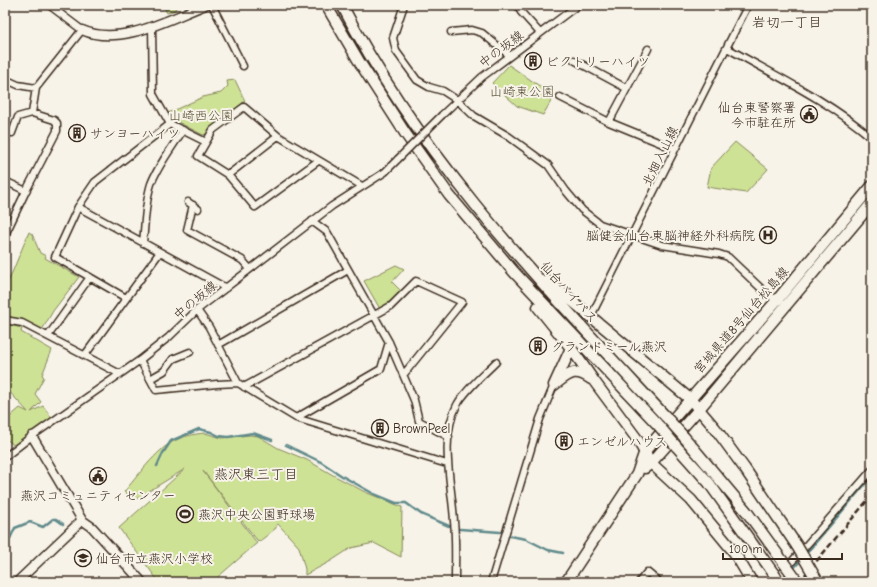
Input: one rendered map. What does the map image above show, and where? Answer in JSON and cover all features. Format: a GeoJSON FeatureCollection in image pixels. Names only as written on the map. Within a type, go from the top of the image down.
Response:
{"type":"FeatureCollection","features":[{"type":"Feature","properties":{"kind":"main road","name":"仙台バイパス"},"geometry":{"type":"LineString","coordinates":[[326,5],[360,63],[409,139],[449,195],[514,272],[659,426],[709,483],[776,579]]}},
{"type":"Feature","properties":{"kind":"main road","name":"仙台バイパス"},"geometry":{"type":"LineString","coordinates":[[342,5],[383,79],[431,149],[483,215],[502,238],[684,437],[747,512],[798,582]]}},
{"type":"Feature","properties":{"kind":"main road","name":"宮城県道8号仙台松島線"},"geometry":{"type":"LineString","coordinates":[[566,582],[637,474],[645,451],[778,299],[872,186]]}},
{"type":"Feature","properties":{"kind":"main road","name":"宮城県道8号仙台松島線"},"geometry":{"type":"LineString","coordinates":[[637,474],[651,462],[699,410],[872,202]]}},
{"type":"Feature","properties":{"kind":"main road"},"geometry":{"type":"LineString","coordinates":[[526,264],[592,316],[690,399],[745,469],[797,546],[818,582]]}},
{"type":"Feature","properties":{"kind":"main road"},"geometry":{"type":"LineString","coordinates":[[514,272],[525,290],[571,348],[638,439],[651,462],[700,510],[734,552],[752,582]]}},
{"type":"Feature","properties":{"kind":"main road"},"geometry":{"type":"LineString","coordinates":[[554,385],[571,348]]}},
{"type":"Feature","properties":{"kind":"main road"},"geometry":{"type":"LineString","coordinates":[[554,385],[567,375],[574,373],[583,374],[594,381]]}},
{"type":"Feature","properties":{"kind":"street"},"geometry":{"type":"LineString","coordinates":[[48,5],[82,30],[88,33],[107,36],[129,34],[205,5]]}},
{"type":"Feature","properties":{"kind":"street"},"geometry":{"type":"LineString","coordinates":[[212,5],[242,66]]}},
{"type":"Feature","properties":{"kind":"street"},"geometry":{"type":"LineString","coordinates":[[404,5],[393,38],[396,51],[417,80],[429,87],[444,91],[457,100],[474,116],[508,136],[548,165],[566,191],[582,210],[600,224],[662,245],[719,254],[728,257],[768,295],[778,299],[786,305]]}},
{"type":"Feature","properties":{"kind":"street"},"geometry":{"type":"LineString","coordinates":[[518,5],[521,12],[540,34]]}},
{"type":"Feature","properties":{"kind":"street","name":"中の坂線"},"geometry":{"type":"LineString","coordinates":[[5,457],[32,436],[140,360],[169,337],[197,310],[332,206],[385,172],[457,100],[482,78],[578,5]]}},
{"type":"Feature","properties":{"kind":"street","name":"北畑入山線"},"geometry":{"type":"LineString","coordinates":[[592,316],[748,5]]}},
{"type":"Feature","properties":{"kind":"street"},"geometry":{"type":"LineString","coordinates":[[152,26],[153,94],[170,124],[206,142]]}},
{"type":"Feature","properties":{"kind":"street"},"geometry":{"type":"LineString","coordinates":[[32,113],[36,88],[82,30]]}},
{"type":"Feature","properties":{"kind":"street"},"geometry":{"type":"LineString","coordinates":[[451,32],[478,31],[510,56]]}},
{"type":"Feature","properties":{"kind":"street"},"geometry":{"type":"LineString","coordinates":[[727,48],[823,102],[857,125],[872,138]]}},
{"type":"Feature","properties":{"kind":"street"},"geometry":{"type":"LineString","coordinates":[[609,122],[648,49]]}},
{"type":"Feature","properties":{"kind":"street"},"geometry":{"type":"LineString","coordinates":[[574,60],[626,88]]}},
{"type":"Feature","properties":{"kind":"street"},"geometry":{"type":"LineString","coordinates":[[5,79],[18,85],[36,88]]}},
{"type":"Feature","properties":{"kind":"street"},"geometry":{"type":"LineString","coordinates":[[560,98],[609,122],[675,149]]}},
{"type":"Feature","properties":{"kind":"street"},"geometry":{"type":"LineString","coordinates":[[318,161],[255,207],[228,175],[198,156],[213,130],[244,107],[278,136],[362,186]]}},
{"type":"Feature","properties":{"kind":"street"},"geometry":{"type":"LineString","coordinates":[[5,130],[12,133],[18,117],[32,113],[54,120],[57,123],[57,132],[6,232]]}},
{"type":"Feature","properties":{"kind":"street"},"geometry":{"type":"LineString","coordinates":[[126,298],[55,257],[78,207],[95,182],[170,124]]}},
{"type":"Feature","properties":{"kind":"street"},"geometry":{"type":"LineString","coordinates":[[143,243],[151,185],[157,171],[183,130]]}},
{"type":"Feature","properties":{"kind":"street"},"geometry":{"type":"LineString","coordinates":[[228,175],[278,136]]}},
{"type":"Feature","properties":{"kind":"street"},"geometry":{"type":"LineString","coordinates":[[5,181],[26,191]]}},
{"type":"Feature","properties":{"kind":"street"},"geometry":{"type":"LineString","coordinates":[[193,205],[187,230],[242,260],[250,270]]}},
{"type":"Feature","properties":{"kind":"street"},"geometry":{"type":"LineString","coordinates":[[78,207],[226,288]]}},
{"type":"Feature","properties":{"kind":"street"},"geometry":{"type":"LineString","coordinates":[[312,221],[327,232],[389,342],[414,400],[419,421],[448,437]]}},
{"type":"Feature","properties":{"kind":"street"},"geometry":{"type":"LineString","coordinates":[[85,355],[160,252]]}},
{"type":"Feature","properties":{"kind":"street"},"geometry":{"type":"LineString","coordinates":[[218,345],[348,270]]}},
{"type":"Feature","properties":{"kind":"street"},"geometry":{"type":"LineString","coordinates":[[48,336],[90,277]]}},
{"type":"Feature","properties":{"kind":"street"},"geometry":{"type":"LineString","coordinates":[[241,385],[391,306],[416,281],[462,302],[404,374]]}},
{"type":"Feature","properties":{"kind":"street"},"geometry":{"type":"LineString","coordinates":[[197,310],[209,327],[241,385]]}},
{"type":"Feature","properties":{"kind":"street"},"geometry":{"type":"LineString","coordinates":[[5,320],[22,324],[48,336],[120,374]]}},
{"type":"Feature","properties":{"kind":"street"},"geometry":{"type":"LineString","coordinates":[[296,418],[381,369],[389,342]]}},
{"type":"Feature","properties":{"kind":"street"},"geometry":{"type":"LineString","coordinates":[[150,379],[164,371],[173,359],[190,352]]}},
{"type":"Feature","properties":{"kind":"street"},"geometry":{"type":"LineString","coordinates":[[140,360],[156,390],[217,384],[241,385],[296,418],[447,464]]}},
{"type":"Feature","properties":{"kind":"street"},"geometry":{"type":"LineString","coordinates":[[455,582],[454,519],[447,464],[448,437],[457,405],[466,392],[496,362]]}},
{"type":"Feature","properties":{"kind":"street"},"geometry":{"type":"LineString","coordinates":[[491,582],[540,420],[554,385]]}},
{"type":"Feature","properties":{"kind":"street"},"geometry":{"type":"LineString","coordinates":[[32,436],[82,520],[92,527],[142,582]]}},
{"type":"Feature","properties":{"kind":"street"},"geometry":{"type":"LineString","coordinates":[[776,579],[872,470]]}},
{"type":"Feature","properties":{"kind":"street"},"geometry":{"type":"LineString","coordinates":[[17,582],[82,520]]}},
{"type":"Feature","properties":{"kind":"street"},"geometry":{"type":"LineString","coordinates":[[639,582],[647,572],[659,582]]}},
{"type":"Feature","properties":{"kind":"green space"},"geometry":{"type":"Polygon","coordinates":[[[163,5],[177,6],[175,10],[167,13],[163,5]]]}},
{"type":"Feature","properties":{"kind":"green space","name":"山崎東公園"},"geometry":{"type":"Polygon","coordinates":[[[509,65],[554,96],[543,115],[517,106],[492,83],[509,65]]]}},
{"type":"Feature","properties":{"kind":"green space","name":"山崎西公園"},"geometry":{"type":"Polygon","coordinates":[[[235,80],[245,101],[210,128],[207,134],[203,135],[170,118],[168,113],[203,97],[221,93],[228,86],[227,81],[235,80]]]}},
{"type":"Feature","properties":{"kind":"green space"},"geometry":{"type":"Polygon","coordinates":[[[735,142],[768,169],[746,193],[707,187],[711,168],[735,142]]]}},
{"type":"Feature","properties":{"kind":"green space"},"geometry":{"type":"Polygon","coordinates":[[[29,232],[32,234],[40,253],[46,256],[45,258],[79,277],[53,311],[42,330],[26,321],[5,316],[5,279],[9,280],[29,232]]]}},
{"type":"Feature","properties":{"kind":"green space"},"geometry":{"type":"Polygon","coordinates":[[[396,265],[404,269],[392,282],[402,292],[380,309],[364,281],[396,265]]]}},
{"type":"Feature","properties":{"kind":"green space"},"geometry":{"type":"Polygon","coordinates":[[[5,324],[22,328],[21,332],[52,350],[42,375],[44,377],[35,394],[41,402],[31,412],[43,406],[52,418],[16,447],[5,438],[5,421],[20,408],[28,412],[5,387],[5,324]]]}},
{"type":"Feature","properties":{"kind":"green space"},"geometry":{"type":"Polygon","coordinates":[[[205,433],[222,438],[250,435],[258,436],[278,448],[307,460],[365,492],[402,507],[401,557],[374,543],[351,548],[305,575],[305,569],[299,547],[278,524],[276,525],[276,528],[260,541],[257,540],[203,471],[257,543],[212,582],[159,582],[119,528],[185,469],[136,499],[124,492],[147,464],[167,445],[185,437],[205,433]]]}},
{"type":"Feature","properties":{"kind":"waterway"},"geometry":{"type":"LineString","coordinates":[[157,466],[171,441],[199,429],[219,436],[228,437],[253,433],[272,440]]}},
{"type":"Feature","properties":{"kind":"waterway"},"geometry":{"type":"LineString","coordinates":[[286,445],[321,462],[374,494],[396,503],[406,503],[421,514],[449,526]]}},
{"type":"Feature","properties":{"kind":"waterway"},"geometry":{"type":"LineString","coordinates":[[805,555],[872,476]]}},
{"type":"Feature","properties":{"kind":"waterway"},"geometry":{"type":"LineString","coordinates":[[5,549],[15,528],[30,522],[43,527],[53,519],[56,519],[63,524]]}},
{"type":"Feature","properties":{"kind":"waterway"},"geometry":{"type":"LineString","coordinates":[[460,529],[500,532]]}},
{"type":"Feature","properties":{"kind":"waterway"},"geometry":{"type":"LineString","coordinates":[[510,536],[526,539],[548,550],[563,553]]}},
{"type":"Feature","properties":{"kind":"waterway"},"geometry":{"type":"LineString","coordinates":[[792,570],[802,559]]}},
{"type":"Feature","properties":{"kind":"waterway"},"geometry":{"type":"LineString","coordinates":[[782,582],[789,574]]}},
{"type":"Feature","properties":{"kind":"railway"},"geometry":{"type":"LineString","coordinates":[[799,582],[872,495]]}},
{"type":"Feature","properties":{"kind":"place","name":"ビクトリーハイツ"},"geometry":{"type":"Point","coordinates":[533,61]}},
{"type":"Feature","properties":{"kind":"place","name":"仙台東警察署 今市駐在所"},"geometry":{"type":"Point","coordinates":[809,114]}},
{"type":"Feature","properties":{"kind":"place","name":"サンヨーハイツ"},"geometry":{"type":"Point","coordinates":[77,133]}},
{"type":"Feature","properties":{"kind":"place","name":"脳健会仙台東脳神経外科病院"},"geometry":{"type":"Point","coordinates":[768,235]}},
{"type":"Feature","properties":{"kind":"place","name":"グランドミール燕沢"},"geometry":{"type":"Point","coordinates":[538,346]}},
{"type":"Feature","properties":{"kind":"place","name":"BrownPeel"},"geometry":{"type":"Point","coordinates":[380,428]}},
{"type":"Feature","properties":{"kind":"place","name":"エンゼルハウス"},"geometry":{"type":"Point","coordinates":[564,441]}},
{"type":"Feature","properties":{"kind":"place","name":"燕沢コミュニティセンター"},"geometry":{"type":"Point","coordinates":[98,476]}},
{"type":"Feature","properties":{"kind":"place","name":"燕沢中央公園野球場"},"geometry":{"type":"Point","coordinates":[185,514]}},
{"type":"Feature","properties":{"kind":"place","name":"仙台市立燕沢小学校"},"geometry":{"type":"Point","coordinates":[83,558]}},
{"type":"Feature","properties":{"kind":"district","name":"岩切一丁目"},"geometry":{"type":"Point","coordinates":[787,22]}},
{"type":"Feature","properties":{"kind":"district","name":"燕沢東三丁目"},"geometry":{"type":"Point","coordinates":[256,474]}}]}
